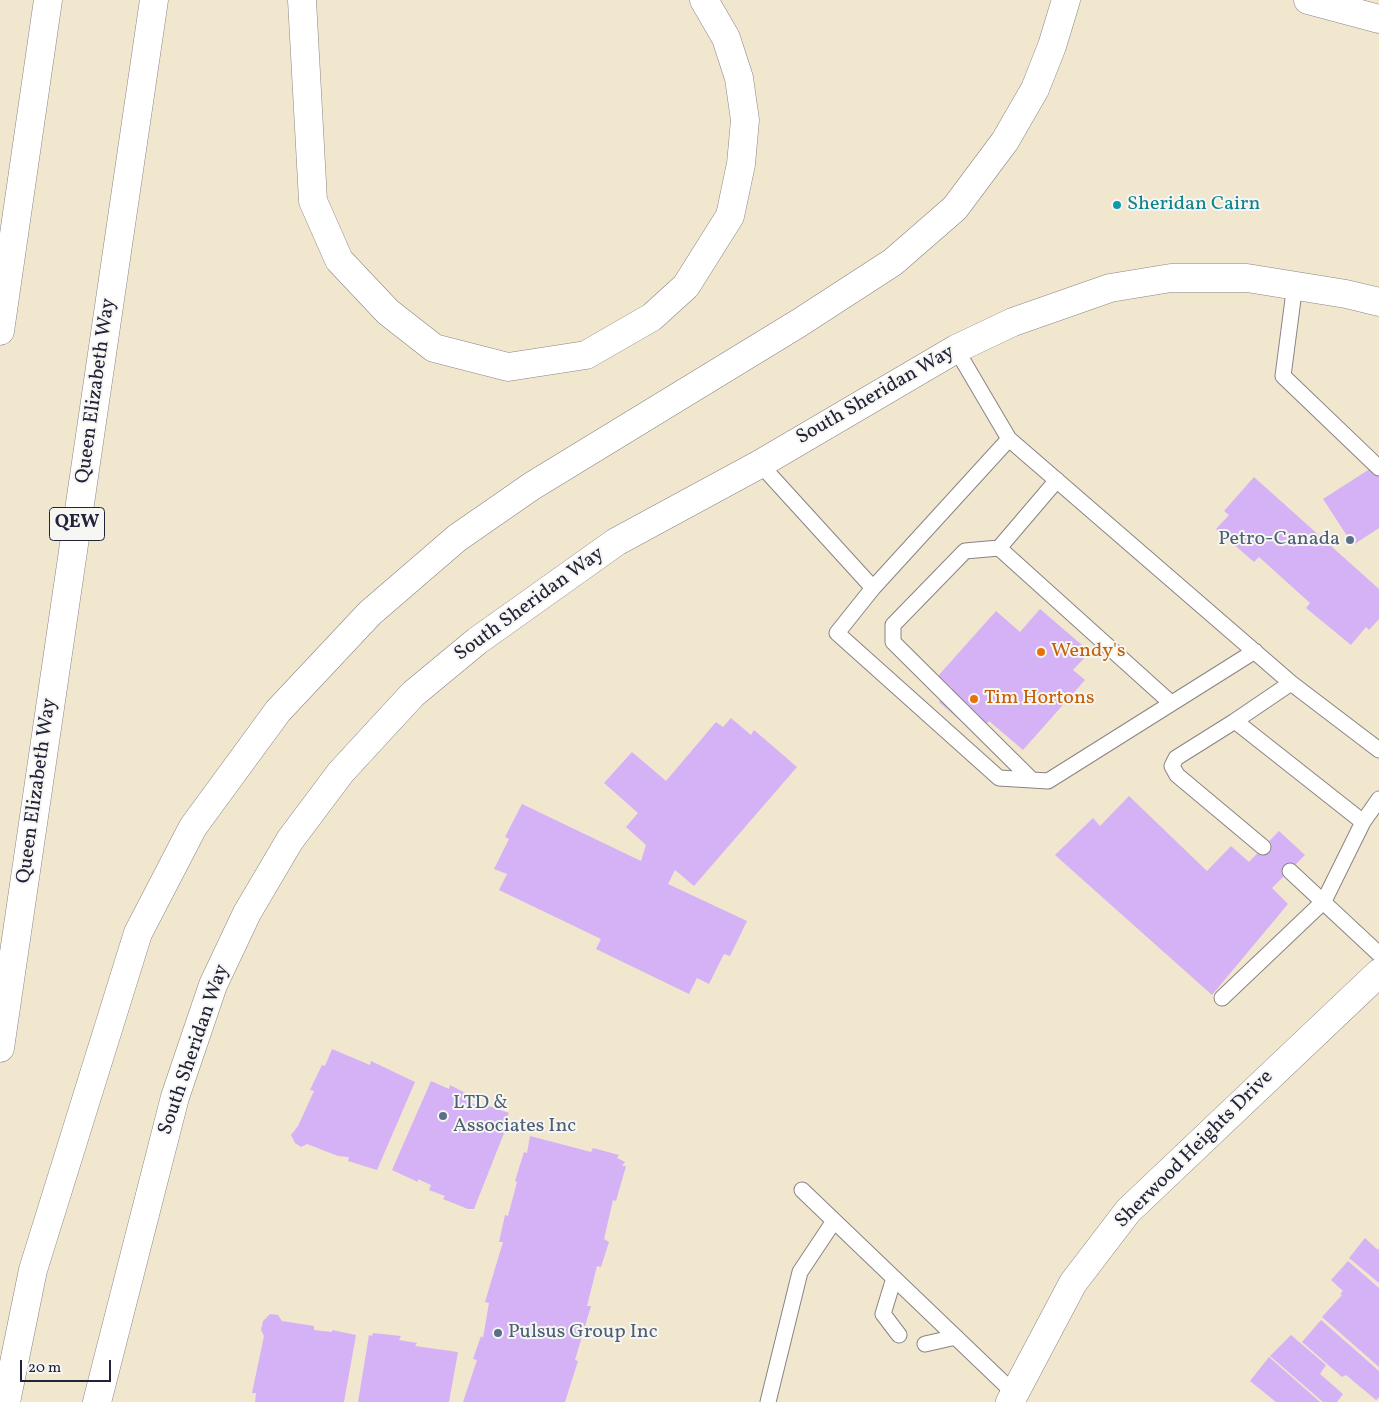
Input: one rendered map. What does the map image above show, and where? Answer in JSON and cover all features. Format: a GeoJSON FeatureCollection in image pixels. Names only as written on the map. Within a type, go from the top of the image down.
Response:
{"type":"FeatureCollection","features":[{"type":"Feature","properties":{"kind":"main road"},"geometry":{"type":"LineString","coordinates":[[0,331],[48,0]]}},
{"type":"Feature","properties":{"kind":"main road","name":"Queen Elizabeth Way"},"geometry":{"type":"LineString","coordinates":[[0,1048],[154,0]]}},
{"type":"Feature","properties":{"kind":"main road"},"geometry":{"type":"LineString","coordinates":[[302,0],[313,201],[339,260],[388,312],[434,348],[508,367],[586,355],[652,317],[686,286],[730,216],[740,164],[745,120],[739,78],[726,38],[704,0]]}},
{"type":"Feature","properties":{"kind":"main road"},"geometry":{"type":"LineString","coordinates":[[6,1402],[33,1270],[138,933],[193,828],[278,711],[370,613],[457,538],[532,486],[790,328],[893,262],[956,208],[1005,141],[1035,89],[1052,46],[1066,0]]}},
{"type":"Feature","properties":{"kind":"main road"},"geometry":{"type":"LineString","coordinates":[[1308,0],[1379,19]]}},
{"type":"Feature","properties":{"kind":"main road","name":"South Sheridan Way"},"geometry":{"type":"LineString","coordinates":[[97,1402],[175,1097],[213,985],[247,913],[290,840],[341,772],[413,694],[477,641],[616,542],[760,464],[956,349],[1013,322],[1050,307],[1129,285],[1171,278],[1247,278],[1294,284],[1379,302]]}},
{"type":"Feature","properties":{"kind":"main road","name":"Sherwood Heights Drive"},"geometry":{"type":"LineString","coordinates":[[1012,1397],[1073,1283],[1128,1210],[1379,973]]}},
{"type":"Feature","properties":{"kind":"lane"},"geometry":{"type":"LineString","coordinates":[[1294,284],[1283,376],[1379,468]]}},
{"type":"Feature","properties":{"kind":"lane"},"geometry":{"type":"LineString","coordinates":[[956,349],[1008,439],[1291,683],[1379,750]]}},
{"type":"Feature","properties":{"kind":"lane"},"geometry":{"type":"LineString","coordinates":[[1008,439],[873,588],[838,633],[999,778],[1048,781],[1255,651]]}},
{"type":"Feature","properties":{"kind":"lane"},"geometry":{"type":"LineString","coordinates":[[760,464],[873,588]]}},
{"type":"Feature","properties":{"kind":"lane"},"geometry":{"type":"LineString","coordinates":[[1032,780],[893,642],[894,625],[965,551],[999,548],[1057,480]]}},
{"type":"Feature","properties":{"kind":"lane"},"geometry":{"type":"LineString","coordinates":[[999,548],[1171,703]]}},
{"type":"Feature","properties":{"kind":"lane"},"geometry":{"type":"LineString","coordinates":[[1263,847],[1177,775],[1172,766],[1176,758],[1291,683]]}},
{"type":"Feature","properties":{"kind":"lane"},"geometry":{"type":"LineString","coordinates":[[1235,721],[1363,822]]}},
{"type":"Feature","properties":{"kind":"lane"},"geometry":{"type":"LineString","coordinates":[[1222,998],[1324,902],[1363,822],[1379,799]]}},
{"type":"Feature","properties":{"kind":"lane"},"geometry":{"type":"LineString","coordinates":[[1290,871],[1379,954]]}},
{"type":"Feature","properties":{"kind":"lane"},"geometry":{"type":"LineString","coordinates":[[802,1190],[956,1337],[1012,1397]]}},
{"type":"Feature","properties":{"kind":"lane"},"geometry":{"type":"LineString","coordinates":[[768,1402],[800,1272],[834,1220]]}},
{"type":"Feature","properties":{"kind":"lane"},"geometry":{"type":"LineString","coordinates":[[894,1278],[883,1314],[899,1335]]}},
{"type":"Feature","properties":{"kind":"lane"},"geometry":{"type":"LineString","coordinates":[[925,1344],[956,1337]]}},
{"type":"Feature","properties":{"kind":"building"},"geometry":{"type":"Polygon","coordinates":[[[1379,463],[1379,528],[1353,545],[1323,499],[1379,463]]]}},
{"type":"Feature","properties":{"kind":"building"},"geometry":{"type":"Polygon","coordinates":[[[1254,477],[1379,589],[1379,619],[1369,630],[1366,627],[1351,645],[1306,608],[1310,603],[1259,557],[1254,562],[1216,529],[1229,515],[1224,511],[1254,477]]]}},
{"type":"Feature","properties":{"kind":"building"},"geometry":{"type":"Polygon","coordinates":[[[1040,609],[1090,652],[1073,670],[1085,680],[1023,750],[989,721],[977,735],[939,702],[952,688],[938,676],[996,611],[1020,632],[1040,609]]]}},
{"type":"Feature","properties":{"kind":"building"},"geometry":{"type":"Polygon","coordinates":[[[731,718],[751,735],[754,730],[797,767],[694,886],[675,870],[668,884],[747,921],[730,956],[724,954],[709,984],[697,978],[689,994],[596,949],[601,939],[499,890],[507,874],[494,869],[509,839],[505,837],[522,804],[641,861],[646,845],[626,827],[638,813],[604,783],[632,752],[666,781],[716,722],[723,727],[731,718]]]}},
{"type":"Feature","properties":{"kind":"building"},"geometry":{"type":"Polygon","coordinates":[[[1129,796],[1207,871],[1231,846],[1249,862],[1279,831],[1305,855],[1272,888],[1288,904],[1212,995],[1055,855],[1093,818],[1100,826],[1129,796]]]}},
{"type":"Feature","properties":{"kind":"building"},"geometry":{"type":"Polygon","coordinates":[[[332,1049],[370,1065],[371,1061],[415,1082],[377,1170],[348,1161],[349,1157],[338,1156],[307,1144],[301,1147],[295,1143],[291,1135],[298,1126],[314,1091],[310,1090],[322,1065],[325,1066],[332,1049]]]}},
{"type":"Feature","properties":{"kind":"building"},"geometry":{"type":"Polygon","coordinates":[[[431,1081],[449,1089],[450,1085],[475,1098],[471,1103],[482,1107],[483,1104],[509,1113],[507,1117],[510,1118],[474,1209],[468,1209],[443,1199],[445,1196],[429,1190],[431,1185],[418,1179],[418,1182],[392,1170],[431,1081]]]}},
{"type":"Feature","properties":{"kind":"building"},"geometry":{"type":"Polygon","coordinates":[[[530,1136],[591,1152],[593,1148],[619,1155],[617,1158],[625,1162],[622,1166],[626,1166],[616,1201],[613,1200],[604,1239],[609,1242],[601,1267],[597,1266],[587,1306],[591,1306],[575,1360],[578,1361],[565,1402],[463,1402],[477,1360],[473,1359],[481,1336],[483,1338],[489,1303],[485,1302],[503,1242],[499,1242],[505,1215],[508,1216],[517,1182],[515,1181],[524,1152],[527,1153],[530,1136]]]}},
{"type":"Feature","properties":{"kind":"building"},"geometry":{"type":"Polygon","coordinates":[[[1365,1238],[1378,1250],[1379,1248],[1379,1283],[1349,1258],[1365,1238]]]}},
{"type":"Feature","properties":{"kind":"building"},"geometry":{"type":"Polygon","coordinates":[[[1348,1261],[1379,1288],[1379,1367],[1322,1317],[1342,1295],[1340,1294],[1343,1291],[1331,1280],[1348,1261]]]}},
{"type":"Feature","properties":{"kind":"building"},"geometry":{"type":"Polygon","coordinates":[[[270,1314],[278,1315],[282,1321],[314,1326],[314,1330],[332,1332],[332,1330],[356,1335],[344,1402],[255,1402],[256,1393],[252,1393],[264,1336],[261,1330],[263,1321],[270,1314]]]}},
{"type":"Feature","properties":{"kind":"building"},"geometry":{"type":"Polygon","coordinates":[[[1321,1320],[1379,1371],[1379,1397],[1376,1400],[1346,1375],[1342,1377],[1302,1342],[1321,1320]]]}},
{"type":"Feature","properties":{"kind":"building"},"geometry":{"type":"Polygon","coordinates":[[[373,1333],[401,1336],[399,1340],[417,1343],[415,1346],[458,1352],[449,1402],[358,1402],[369,1335],[372,1336],[373,1333]]]}},
{"type":"Feature","properties":{"kind":"building"},"geometry":{"type":"Polygon","coordinates":[[[1291,1335],[1326,1365],[1320,1374],[1343,1394],[1337,1402],[1323,1402],[1270,1356],[1291,1335]]]}},
{"type":"Feature","properties":{"kind":"building"},"geometry":{"type":"Polygon","coordinates":[[[1269,1357],[1320,1402],[1276,1402],[1250,1381],[1269,1357]]]}},
{"type":"Feature","properties":{"kind":"place","name":"Sheridan Cairn"},"geometry":{"type":"Point","coordinates":[1117,205]}},
{"type":"Feature","properties":{"kind":"place","name":"Petro-Canada"},"geometry":{"type":"Point","coordinates":[1350,540]}},
{"type":"Feature","properties":{"kind":"place","name":"Wendy's"},"geometry":{"type":"Point","coordinates":[1041,652]}},
{"type":"Feature","properties":{"kind":"place","name":"Tim Hortons"},"geometry":{"type":"Point","coordinates":[974,699]}},
{"type":"Feature","properties":{"kind":"place","name":"LTD & Associates Inc"},"geometry":{"type":"Point","coordinates":[443,1116]}},
{"type":"Feature","properties":{"kind":"place","name":"Pulsus Group Inc"},"geometry":{"type":"Point","coordinates":[498,1333]}}]}
